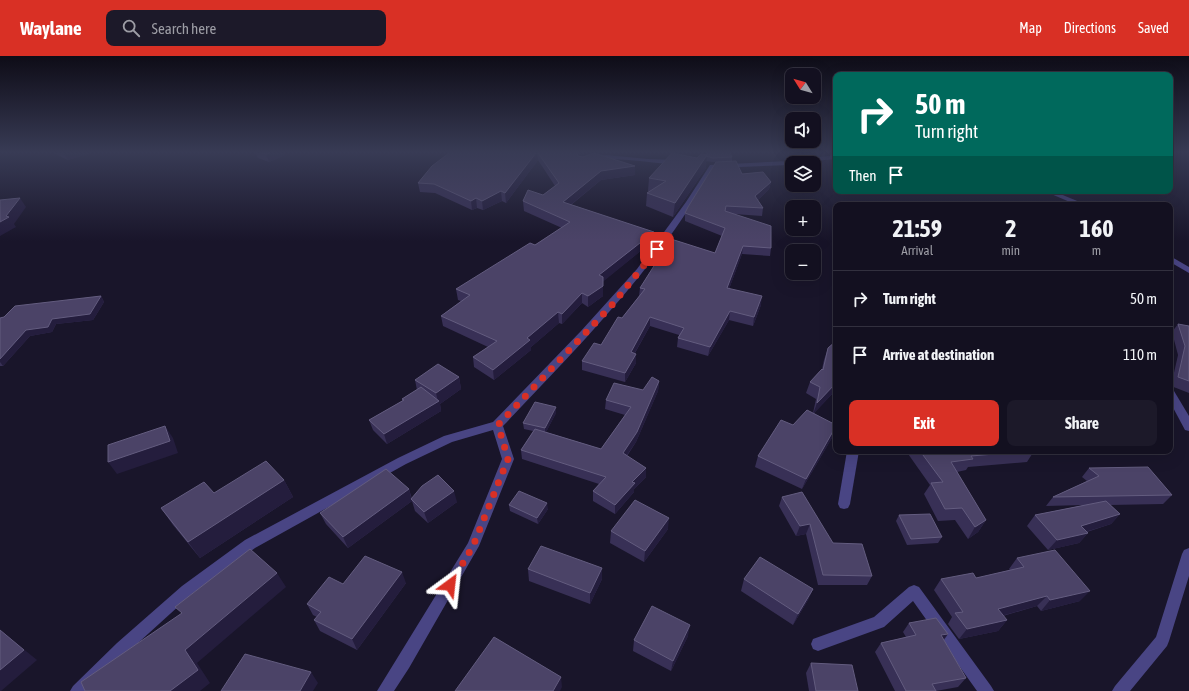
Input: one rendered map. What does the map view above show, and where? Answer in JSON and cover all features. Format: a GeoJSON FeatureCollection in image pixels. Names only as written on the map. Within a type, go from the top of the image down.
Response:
{"type":"FeatureCollection","features":[{"type":"Feature","properties":{"kind":"street"},"geometry":{"type":"LineString","coordinates":[[78,691],[122,648],[187,590],[250,544],[395,465],[448,439],[498,425],[612,305],[681,216],[699,183]]}},
{"type":"Feature","properties":{"kind":"street"},"geometry":{"type":"LineString","coordinates":[[1055,194],[1075,202]]}},
{"type":"Feature","properties":{"kind":"street"},"geometry":{"type":"LineString","coordinates":[[1173,260],[1189,270]]}},
{"type":"Feature","properties":{"kind":"street"},"geometry":{"type":"LineString","coordinates":[[1173,398],[1189,427]]}},
{"type":"Feature","properties":{"kind":"street"},"geometry":{"type":"LineString","coordinates":[[385,691],[404,663],[473,546],[508,459],[498,425]]}},
{"type":"Feature","properties":{"kind":"street"},"geometry":{"type":"LineString","coordinates":[[844,504],[852,454]]}},
{"type":"Feature","properties":{"kind":"street"},"geometry":{"type":"LineString","coordinates":[[1120,691],[1162,641],[1189,554]]}},
{"type":"Feature","properties":{"kind":"street"},"geometry":{"type":"LineString","coordinates":[[818,644],[878,622],[914,591],[986,691]]}},
{"type":"Feature","properties":{"kind":"building"},"geometry":{"type":"Polygon","coordinates":[[[418,183],[513,183],[505,193],[501,191],[482,201],[476,198],[471,201],[434,184],[418,183]]]}},
{"type":"Feature","properties":{"kind":"building"},"geometry":{"type":"Polygon","coordinates":[[[559,183],[587,183],[563,202],[654,232],[599,275],[603,277],[603,286],[588,296],[582,293],[562,314],[558,312],[527,338],[530,340],[493,370],[473,357],[497,341],[441,316],[470,295],[456,289],[530,243],[535,245],[570,222],[523,201],[528,190],[543,195],[559,183]]]}},
{"type":"Feature","properties":{"kind":"building"},"geometry":{"type":"Polygon","coordinates":[[[663,183],[689,183],[675,203],[647,193],[663,183]]]}},
{"type":"Feature","properties":{"kind":"building"},"geometry":{"type":"Polygon","coordinates":[[[703,183],[770,183],[755,196],[763,208],[726,206],[725,211],[771,226],[771,248],[743,246],[727,288],[762,296],[754,317],[730,311],[710,347],[678,338],[684,328],[650,317],[631,352],[636,354],[625,373],[582,361],[594,343],[601,345],[618,317],[622,318],[645,289],[640,288],[671,239],[715,253],[725,228],[685,213],[703,183]]]}},
{"type":"Feature","properties":{"kind":"building"},"geometry":{"type":"Polygon","coordinates":[[[20,198],[6,216],[9,217],[0,222],[0,200],[20,198]]]}},
{"type":"Feature","properties":{"kind":"building"},"geometry":{"type":"Polygon","coordinates":[[[101,296],[90,314],[52,319],[48,327],[26,330],[0,359],[0,318],[4,317],[15,306],[101,296]]]}},
{"type":"Feature","properties":{"kind":"building"},"geometry":{"type":"Polygon","coordinates":[[[1178,324],[1189,326],[1189,381],[1178,377],[1185,346],[1178,324]]]}},
{"type":"Feature","properties":{"kind":"building"},"geometry":{"type":"Polygon","coordinates":[[[833,344],[833,386],[817,403],[820,387],[810,382],[822,369],[823,370],[828,348],[833,344]]]}},
{"type":"Feature","properties":{"kind":"building"},"geometry":{"type":"Polygon","coordinates":[[[438,364],[459,377],[436,393],[415,380],[438,364]]]}},
{"type":"Feature","properties":{"kind":"building"},"geometry":{"type":"Polygon","coordinates":[[[652,377],[659,381],[637,432],[623,453],[646,468],[632,482],[635,483],[615,505],[593,491],[606,477],[521,450],[535,429],[601,449],[631,407],[606,400],[614,383],[643,390],[652,377]]]}},
{"type":"Feature","properties":{"kind":"building"},"geometry":{"type":"Polygon","coordinates":[[[421,387],[439,401],[384,434],[369,420],[404,400],[402,399],[421,387]]]}},
{"type":"Feature","properties":{"kind":"building"},"geometry":{"type":"Polygon","coordinates":[[[535,402],[556,407],[545,428],[523,423],[535,402]]]}},
{"type":"Feature","properties":{"kind":"building"},"geometry":{"type":"Polygon","coordinates":[[[807,410],[833,423],[833,431],[806,479],[758,456],[781,420],[793,425],[807,410]]]}},
{"type":"Feature","properties":{"kind":"building"},"geometry":{"type":"Polygon","coordinates":[[[165,426],[170,441],[108,462],[108,445],[165,426]]]}},
{"type":"Feature","properties":{"kind":"building"},"geometry":{"type":"Polygon","coordinates":[[[922,454],[995,454],[971,456],[973,459],[951,462],[986,520],[975,527],[962,508],[945,509],[931,483],[943,482],[922,454]]]}},
{"type":"Feature","properties":{"kind":"building"},"geometry":{"type":"Polygon","coordinates":[[[266,461],[284,480],[188,542],[161,508],[204,482],[214,493],[266,461]]]}},
{"type":"Feature","properties":{"kind":"building"},"geometry":{"type":"Polygon","coordinates":[[[1148,467],[1172,495],[1053,497],[1099,476],[1089,468],[1148,467]]]}},
{"type":"Feature","properties":{"kind":"building"},"geometry":{"type":"Polygon","coordinates":[[[386,469],[409,489],[343,537],[320,513],[386,469]]]}},
{"type":"Feature","properties":{"kind":"building"},"geometry":{"type":"Polygon","coordinates":[[[438,475],[454,491],[424,512],[411,499],[422,486],[438,475]]]}},
{"type":"Feature","properties":{"kind":"building"},"geometry":{"type":"Polygon","coordinates":[[[519,491],[547,503],[537,518],[509,505],[519,491]]]}},
{"type":"Feature","properties":{"kind":"building"},"geometry":{"type":"Polygon","coordinates":[[[802,492],[833,543],[862,544],[872,576],[823,575],[810,524],[800,526],[782,497],[802,492]]]}},
{"type":"Feature","properties":{"kind":"building"},"geometry":{"type":"Polygon","coordinates":[[[635,500],[669,518],[645,551],[611,531],[635,500]]]}},
{"type":"Feature","properties":{"kind":"building"},"geometry":{"type":"Polygon","coordinates":[[[1106,501],[1120,514],[1081,526],[1088,533],[1057,540],[1035,515],[1106,501]]]}},
{"type":"Feature","properties":{"kind":"building"},"geometry":{"type":"Polygon","coordinates":[[[930,514],[942,537],[911,539],[899,515],[930,514]]]}},
{"type":"Feature","properties":{"kind":"building"},"geometry":{"type":"Polygon","coordinates":[[[541,546],[602,568],[590,593],[528,569],[541,546]]]}},
{"type":"Feature","properties":{"kind":"building"},"geometry":{"type":"Polygon","coordinates":[[[250,549],[277,573],[185,650],[198,670],[170,691],[85,691],[81,682],[182,613],[175,607],[250,549]]]}},
{"type":"Feature","properties":{"kind":"building"},"geometry":{"type":"Polygon","coordinates":[[[1055,550],[1090,591],[1050,600],[1047,596],[998,609],[1007,620],[967,629],[955,613],[963,612],[941,579],[973,573],[976,578],[1024,567],[1017,558],[1055,550]]]}},
{"type":"Feature","properties":{"kind":"building"},"geometry":{"type":"Polygon","coordinates":[[[365,556],[402,572],[352,639],[314,620],[321,612],[307,604],[329,577],[343,584],[365,556]]]}},
{"type":"Feature","properties":{"kind":"building"},"geometry":{"type":"Polygon","coordinates":[[[760,557],[813,589],[798,614],[744,579],[760,557]]]}},
{"type":"Feature","properties":{"kind":"building"},"geometry":{"type":"Polygon","coordinates":[[[652,606],[690,625],[673,661],[634,640],[652,606]]]}},
{"type":"Feature","properties":{"kind":"building"},"geometry":{"type":"Polygon","coordinates":[[[936,618],[948,634],[941,635],[966,678],[932,684],[936,691],[906,691],[881,643],[916,635],[909,623],[936,618]]]}},
{"type":"Feature","properties":{"kind":"building"},"geometry":{"type":"Polygon","coordinates":[[[0,630],[24,650],[0,670],[0,630]]]}},
{"type":"Feature","properties":{"kind":"building"},"geometry":{"type":"Polygon","coordinates":[[[494,637],[561,677],[553,691],[455,691],[494,637]]]}},
{"type":"Feature","properties":{"kind":"building"},"geometry":{"type":"Polygon","coordinates":[[[245,654],[311,672],[300,691],[221,691],[245,654]]]}},
{"type":"Feature","properties":{"kind":"building"},"geometry":{"type":"Polygon","coordinates":[[[811,663],[852,665],[858,691],[816,691],[811,663]]]}},
{"type":"Feature","properties":{"kind":"route"},"geometry":{"type":"LineString","coordinates":[[450,585],[473,546],[508,459],[498,425],[612,305],[657,249]]}}]}
